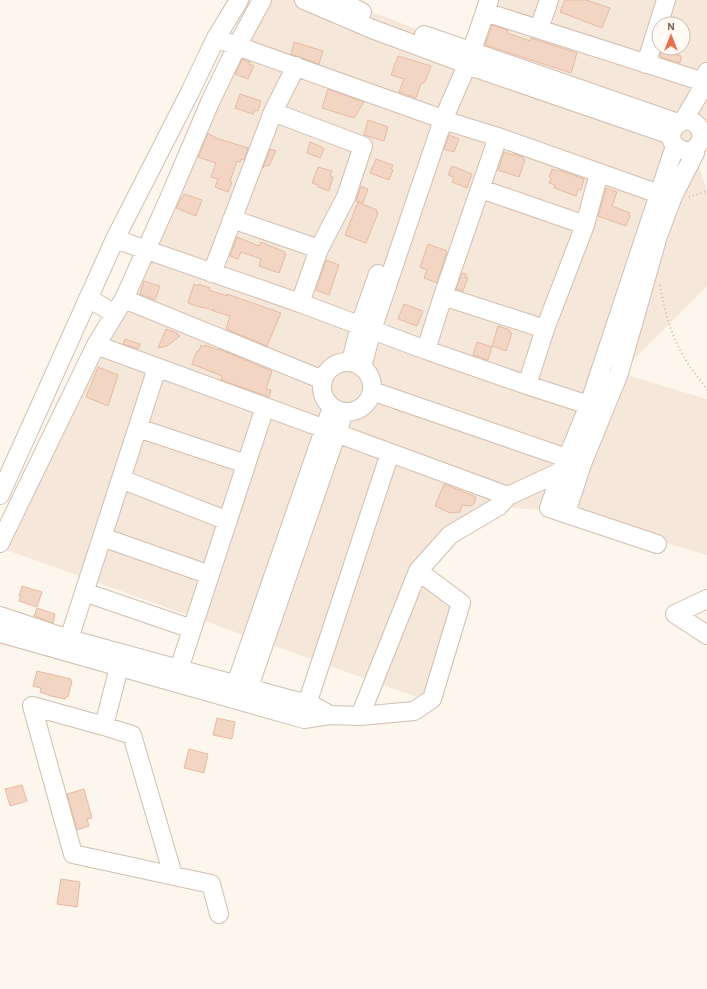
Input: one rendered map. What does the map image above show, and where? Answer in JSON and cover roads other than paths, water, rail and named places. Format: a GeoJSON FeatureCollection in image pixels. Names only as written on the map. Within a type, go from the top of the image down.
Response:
{"type":"FeatureCollection","features":[{"type":"Feature","properties":{"kind":"street"},"geometry":{"type":"LineString","coordinates":[[0,495],[115,239],[141,190],[216,38],[239,0]]}},
{"type":"Feature","properties":{"kind":"street"},"geometry":{"type":"LineString","coordinates":[[0,543],[93,352],[119,307],[168,201],[211,100],[237,46],[262,0]]}},
{"type":"Feature","properties":{"kind":"street"},"geometry":{"type":"LineString","coordinates":[[304,0],[372,29],[464,56],[677,131]]}},
{"type":"Feature","properties":{"kind":"street"},"geometry":{"type":"LineString","coordinates":[[337,0],[464,56]]}},
{"type":"Feature","properties":{"kind":"street"},"geometry":{"type":"LineString","coordinates":[[539,29],[549,0]]}},
{"type":"Feature","properties":{"kind":"street"},"geometry":{"type":"LineString","coordinates":[[646,64],[663,1]]}},
{"type":"Feature","properties":{"kind":"street"},"geometry":{"type":"LineString","coordinates":[[356,364],[366,327],[439,118],[483,4],[539,29],[646,64],[704,81]]}},
{"type":"Feature","properties":{"kind":"street"},"geometry":{"type":"LineString","coordinates":[[216,38],[439,118],[498,137],[599,173],[673,196]]}},
{"type":"Feature","properties":{"kind":"street"},"geometry":{"type":"LineString","coordinates":[[212,273],[273,112],[296,66]]}},
{"type":"Feature","properties":{"kind":"street"},"geometry":{"type":"LineString","coordinates":[[673,196],[677,131],[704,81]]}},
{"type":"Feature","properties":{"kind":"street"},"geometry":{"type":"LineString","coordinates":[[656,544],[558,510],[570,464],[596,407],[619,373],[658,236],[673,196],[701,138],[704,81]]}},
{"type":"Feature","properties":{"kind":"street"},"geometry":{"type":"LineString","coordinates":[[190,92],[211,100]]}},
{"type":"Feature","properties":{"kind":"street"},"geometry":{"type":"LineString","coordinates":[[273,112],[363,146],[346,197],[320,249],[300,303]]}},
{"type":"Feature","properties":{"kind":"street"},"geometry":{"type":"LineString","coordinates":[[677,131],[692,121],[701,138]]}},
{"type":"Feature","properties":{"kind":"street"},"geometry":{"type":"LineString","coordinates":[[677,131],[679,149],[701,138]]}},
{"type":"Feature","properties":{"kind":"street"},"geometry":{"type":"LineString","coordinates":[[426,350],[498,137]]}},
{"type":"Feature","properties":{"kind":"street"},"geometry":{"type":"LineString","coordinates":[[166,140],[190,149]]}},
{"type":"Feature","properties":{"kind":"street"},"geometry":{"type":"LineString","coordinates":[[527,386],[545,329],[586,225],[599,173]]}},
{"type":"Feature","properties":{"kind":"street"},"geometry":{"type":"LineString","coordinates":[[480,189],[586,225]]}},
{"type":"Feature","properties":{"kind":"street"},"geometry":{"type":"LineString","coordinates":[[141,190],[168,201]]}},
{"type":"Feature","properties":{"kind":"street"},"geometry":{"type":"LineString","coordinates":[[232,219],[320,249]]}},
{"type":"Feature","properties":{"kind":"street"},"geometry":{"type":"LineString","coordinates":[[115,239],[300,303],[527,386],[596,407]]}},
{"type":"Feature","properties":{"kind":"street"},"geometry":{"type":"LineString","coordinates":[[443,296],[545,329]]}},
{"type":"Feature","properties":{"kind":"street"},"geometry":{"type":"LineString","coordinates":[[88,298],[119,307],[323,380]]}},
{"type":"Feature","properties":{"kind":"street"},"geometry":{"type":"LineString","coordinates":[[66,349],[93,352],[157,368],[508,496]]}},
{"type":"Feature","properties":{"kind":"street"},"geometry":{"type":"LineString","coordinates":[[342,362],[356,364],[370,376],[373,384],[370,399],[365,405],[352,412],[338,410],[325,399],[322,390],[323,380],[327,372],[342,362]]}},
{"type":"Feature","properties":{"kind":"street"},"geometry":{"type":"LineString","coordinates":[[69,639],[157,368]]}},
{"type":"Feature","properties":{"kind":"street"},"geometry":{"type":"LineString","coordinates":[[372,392],[570,464]]}},
{"type":"Feature","properties":{"kind":"street"},"geometry":{"type":"LineString","coordinates":[[43,399],[64,412]]}},
{"type":"Feature","properties":{"kind":"street"},"geometry":{"type":"LineString","coordinates":[[179,668],[265,407]]}},
{"type":"Feature","properties":{"kind":"street"},"geometry":{"type":"LineString","coordinates":[[243,685],[338,410]]}},
{"type":"Feature","properties":{"kind":"street"},"geometry":{"type":"LineString","coordinates":[[138,428],[246,464]]}},
{"type":"Feature","properties":{"kind":"street"},"geometry":{"type":"LineString","coordinates":[[19,452],[40,462]]}},
{"type":"Feature","properties":{"kind":"street"},"geometry":{"type":"LineString","coordinates":[[307,704],[390,453]]}},
{"type":"Feature","properties":{"kind":"street"},"geometry":{"type":"LineString","coordinates":[[360,716],[418,571],[450,536],[499,506],[508,496],[570,464]]}},
{"type":"Feature","properties":{"kind":"street"},"geometry":{"type":"LineString","coordinates":[[121,479],[228,521]]}},
{"type":"Feature","properties":{"kind":"street"},"geometry":{"type":"LineString","coordinates":[[0,502],[16,510]]}},
{"type":"Feature","properties":{"kind":"street"},"geometry":{"type":"LineString","coordinates":[[102,537],[210,575]]}},
{"type":"Feature","properties":{"kind":"street"},"geometry":{"type":"LineString","coordinates":[[0,616],[69,639],[124,661],[304,719],[330,715],[360,716],[414,711],[432,699],[461,603],[418,571]]}},
{"type":"Feature","properties":{"kind":"street"},"geometry":{"type":"LineString","coordinates":[[84,592],[192,629]]}},
{"type":"Feature","properties":{"kind":"street"},"geometry":{"type":"LineString","coordinates":[[707,599],[675,614],[707,635]]}},
{"type":"Feature","properties":{"kind":"street"},"geometry":{"type":"LineString","coordinates":[[0,633],[124,661],[179,668],[314,706],[330,715]]}},
{"type":"Feature","properties":{"kind":"street"},"geometry":{"type":"LineString","coordinates":[[104,726],[124,661]]}},
{"type":"Feature","properties":{"kind":"street"},"geometry":{"type":"LineString","coordinates":[[173,875],[132,735],[32,706],[73,854],[211,884],[219,914]]}}]}
